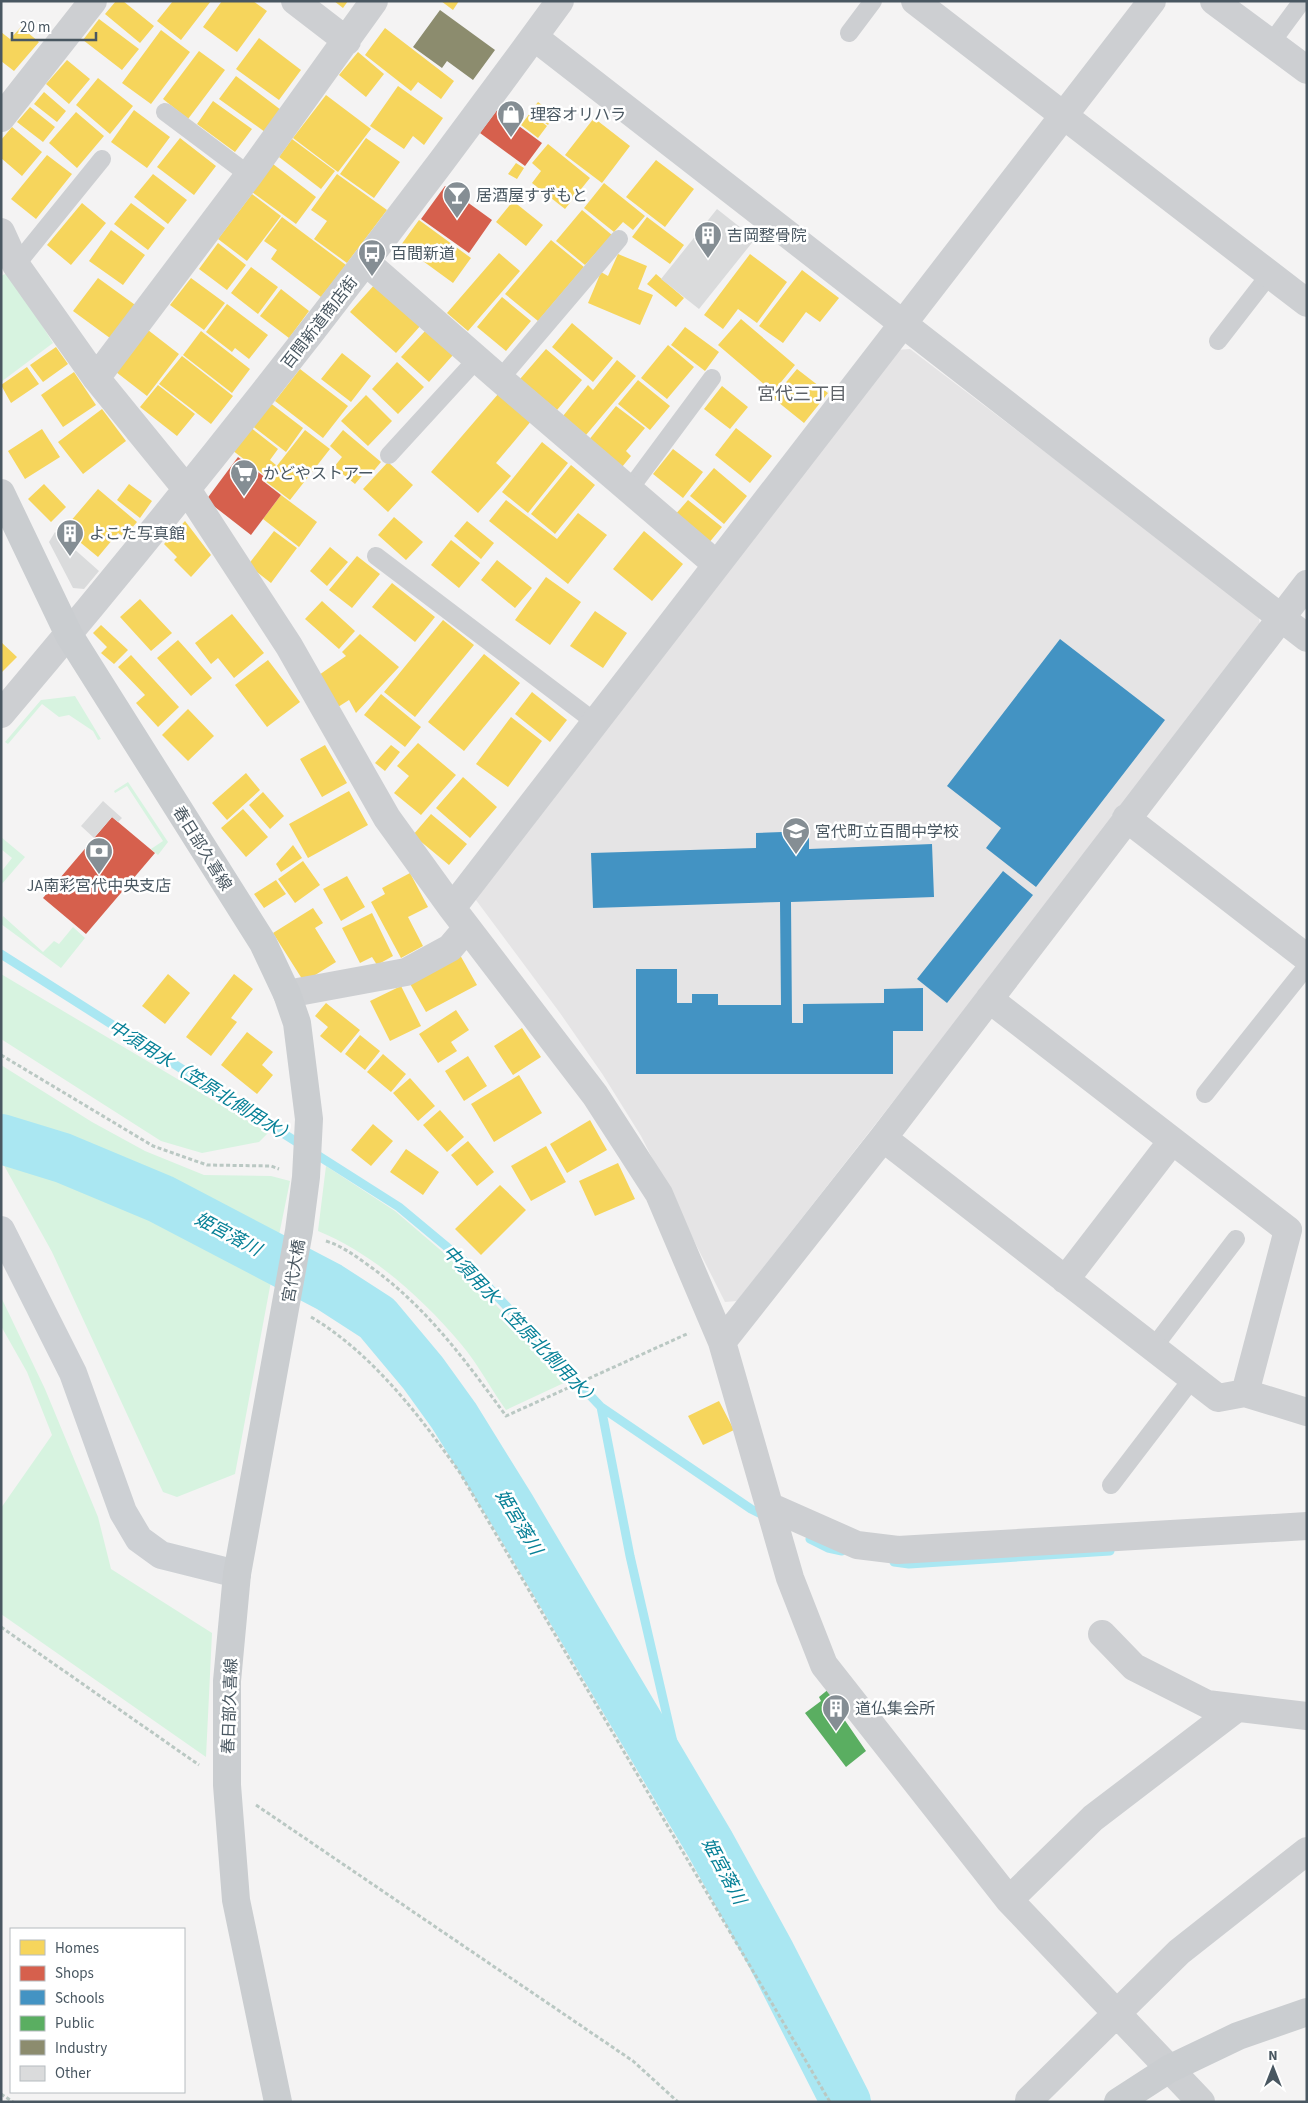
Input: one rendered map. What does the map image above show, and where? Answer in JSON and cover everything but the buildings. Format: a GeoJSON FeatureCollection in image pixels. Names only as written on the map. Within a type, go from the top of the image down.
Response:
{"type":"FeatureCollection","features":[{"type":"Feature","properties":{"kind":"main road","name":"春日部久喜線"},"geometry":{"type":"LineString","coordinates":[[1,493],[69,635],[263,943],[287,994],[296,1023],[310,1119],[306,1177],[299,1231]]}},
{"type":"Feature","properties":{"kind":"main road","name":"宮代大橋"},"geometry":{"type":"LineString","coordinates":[[286,1310],[299,1231]]}},
{"type":"Feature","properties":{"kind":"main road","name":"春日部久喜線"},"geometry":{"type":"LineString","coordinates":[[278,2102],[236,1900],[227,1785],[227,1681],[237,1574],[286,1310]]}},
{"type":"Feature","properties":{"kind":"main road"},"geometry":{"type":"LineString","coordinates":[[1118,2102],[1169,2069],[1238,2036],[1307,2012]]}},
{"type":"Feature","properties":{"kind":"street"},"geometry":{"type":"LineString","coordinates":[[1,118],[93,1]]}},
{"type":"Feature","properties":{"kind":"street"},"geometry":{"type":"LineString","coordinates":[[295,1],[347,41]]}},
{"type":"Feature","properties":{"kind":"street"},"geometry":{"type":"LineString","coordinates":[[96,378],[249,175],[374,1]]}},
{"type":"Feature","properties":{"kind":"street","name":"百間新道商店街"},"geometry":{"type":"LineString","coordinates":[[1,714],[188,491],[366,262],[560,1]]}},
{"type":"Feature","properties":{"kind":"street"},"geometry":{"type":"LineString","coordinates":[[915,1],[1307,303]]}},
{"type":"Feature","properties":{"kind":"street"},"geometry":{"type":"LineString","coordinates":[[287,994],[406,972],[450,948],[460,918],[595,722],[1152,1]]}},
{"type":"Feature","properties":{"kind":"street"},"geometry":{"type":"LineString","coordinates":[[1214,1],[1307,70]]}},
{"type":"Feature","properties":{"kind":"street"},"geometry":{"type":"LineString","coordinates":[[534,37],[1307,638]]}},
{"type":"Feature","properties":{"kind":"street"},"geometry":{"type":"LineString","coordinates":[[1,232],[16,265],[96,378],[188,491],[289,646],[386,818],[595,1095],[659,1194],[717,1331],[790,1578],[824,1665],[1009,1900],[1201,2102]]}},
{"type":"Feature","properties":{"kind":"street"},"geometry":{"type":"LineString","coordinates":[[366,262],[716,564]]}},
{"type":"Feature","properties":{"kind":"street"},"geometry":{"type":"LineString","coordinates":[[717,1331],[883,1138],[1126,818],[1307,584]]}},
{"type":"Feature","properties":{"kind":"street"},"geometry":{"type":"LineString","coordinates":[[1126,818],[1307,958]]}},
{"type":"Feature","properties":{"kind":"street"},"geometry":{"type":"LineString","coordinates":[[989,999],[1288,1230],[1245,1393]]}},
{"type":"Feature","properties":{"kind":"street"},"geometry":{"type":"LineString","coordinates":[[883,1138],[1218,1398],[1245,1393],[1307,1412]]}},
{"type":"Feature","properties":{"kind":"street"},"geometry":{"type":"LineString","coordinates":[[1065,1280],[1172,1141]]}},
{"type":"Feature","properties":{"kind":"street"},"geometry":{"type":"LineString","coordinates":[[1,1230],[72,1372],[123,1512],[139,1539],[161,1555],[237,1574]]}},
{"type":"Feature","properties":{"kind":"street"},"geometry":{"type":"LineString","coordinates":[[769,1506],[856,1545],[898,1550],[1307,1526]]}},
{"type":"Feature","properties":{"kind":"street"},"geometry":{"type":"LineString","coordinates":[[1102,1634],[1134,1667],[1207,1704],[1307,1716]]}},
{"type":"Feature","properties":{"kind":"street"},"geometry":{"type":"LineString","coordinates":[[1009,1900],[1093,1818],[1237,1708]]}},
{"type":"Feature","properties":{"kind":"street"},"geometry":{"type":"LineString","coordinates":[[1029,2100],[1178,1952],[1307,1851]]}},
{"type":"Feature","properties":{"kind":"lane"},"geometry":{"type":"LineString","coordinates":[[849,33],[872,1]]}},
{"type":"Feature","properties":{"kind":"lane"},"geometry":{"type":"LineString","coordinates":[[1271,43],[1302,1]]}},
{"type":"Feature","properties":{"kind":"lane"},"geometry":{"type":"LineString","coordinates":[[165,112],[249,175]]}},
{"type":"Feature","properties":{"kind":"lane"},"geometry":{"type":"LineString","coordinates":[[16,265],[102,159]]}},
{"type":"Feature","properties":{"kind":"lane"},"geometry":{"type":"LineString","coordinates":[[500,379],[619,239]]}},
{"type":"Feature","properties":{"kind":"lane"},"geometry":{"type":"LineString","coordinates":[[1218,341],[1270,274]]}},
{"type":"Feature","properties":{"kind":"lane"},"geometry":{"type":"LineString","coordinates":[[389,455],[477,359]]}},
{"type":"Feature","properties":{"kind":"lane"},"geometry":{"type":"LineString","coordinates":[[629,490],[712,378]]}},
{"type":"Feature","properties":{"kind":"lane"},"geometry":{"type":"LineString","coordinates":[[376,556],[595,722]]}},
{"type":"Feature","properties":{"kind":"lane"},"geometry":{"type":"LineString","coordinates":[[1206,1094],[1307,966]]}},
{"type":"Feature","properties":{"kind":"lane"},"geometry":{"type":"LineString","coordinates":[[1153,1348],[1236,1239]]}},
{"type":"Feature","properties":{"kind":"lane"},"geometry":{"type":"LineString","coordinates":[[1111,1485],[1192,1379]]}},
{"type":"Feature","properties":{"kind":"path"},"geometry":{"type":"LineString","coordinates":[[1,1054],[153,1146],[206,1165],[271,1166],[306,1177]]}},
{"type":"Feature","properties":{"kind":"path"},"geometry":{"type":"LineString","coordinates":[[299,1231],[341,1246],[394,1284],[456,1347],[506,1416],[717,1331]]}},
{"type":"Feature","properties":{"kind":"path"},"geometry":{"type":"LineString","coordinates":[[286,1310],[312,1317],[344,1341],[378,1372],[410,1405],[460,1473],[830,2102]]}},
{"type":"Feature","properties":{"kind":"path"},"geometry":{"type":"LineString","coordinates":[[1,1627],[227,1785],[632,2061],[678,2102]]}},
{"type":"Feature","properties":{"kind":"path"},"geometry":{"type":"LineString","coordinates":[[1,2094],[13,2102]]}},
{"type":"Feature","properties":{"kind":"shaded area","name":"宮代町立百間中学校"},"geometry":{"type":"Polygon","coordinates":[[[910,349],[1259,615],[1260,629],[1119,813],[737,1301],[725,1302],[641,1136],[603,1075],[560,1013],[473,896],[896,350],[910,349]]]}},
{"type":"Feature","properties":{"kind":"green space"},"geometry":{"type":"Polygon","coordinates":[[[9,272],[53,343],[1,382],[1,276],[9,272]]]}},
{"type":"Feature","properties":{"kind":"green space"},"geometry":{"type":"Polygon","coordinates":[[[75,696],[101,739],[98,740],[93,731],[69,715],[59,717],[42,704],[8,744],[5,742],[41,700],[75,696]]]}},
{"type":"Feature","properties":{"kind":"green space"},"geometry":{"type":"Polygon","coordinates":[[[128,782],[168,842],[158,855],[151,849],[163,841],[127,786],[115,793],[114,791],[128,782]]]}},
{"type":"Feature","properties":{"kind":"green space"},"geometry":{"type":"Polygon","coordinates":[[[1,837],[25,857],[1,885],[1,872],[12,858],[1,849],[1,837]]]}},
{"type":"Feature","properties":{"kind":"green space"},"geometry":{"type":"Polygon","coordinates":[[[3,916],[43,952],[54,941],[59,944],[73,927],[85,938],[61,968],[1,924],[3,916]]]}},
{"type":"Feature","properties":{"kind":"green space"},"geometry":{"type":"Polygon","coordinates":[[[1,974],[268,1133],[259,1142],[202,1153],[161,1141],[1,1039],[1,974]]]}},
{"type":"Feature","properties":{"kind":"green space"},"geometry":{"type":"Polygon","coordinates":[[[1,1065],[92,1122],[145,1151],[204,1175],[271,1176],[290,1181],[277,1245],[213,1208],[1,1120],[1,1065]]]}},
{"type":"Feature","properties":{"kind":"green space"},"geometry":{"type":"Polygon","coordinates":[[[1,1153],[116,1193],[199,1233],[272,1276],[235,1474],[177,1497],[163,1492],[52,1252],[1,1160],[1,1153]]]}},
{"type":"Feature","properties":{"kind":"green space"},"geometry":{"type":"Polygon","coordinates":[[[326,1166],[395,1211],[459,1266],[568,1381],[506,1410],[467,1352],[430,1310],[378,1265],[339,1241],[318,1231],[326,1166]]]}},
{"type":"Feature","properties":{"kind":"green space"},"geometry":{"type":"Polygon","coordinates":[[[1,1297],[45,1389],[98,1517],[111,1569],[212,1633],[206,1757],[1,1614],[1,1508],[52,1435],[27,1372],[1,1326],[1,1297]]]}},
{"type":"Feature","properties":{"kind":"waterway","name":"中須用水（笠原北側用水）"},"geometry":{"type":"LineString","coordinates":[[1,954],[399,1207],[465,1262],[601,1407],[630,1556],[688,1807]]}},
{"type":"Feature","properties":{"kind":"waterway","name":"姫宮落川"},"geometry":{"type":"LineString","coordinates":[[1,1139],[63,1158],[161,1199],[329,1287],[377,1318],[423,1373],[454,1416],[511,1508],[710,1844],[770,1953],[846,2102]]}},
{"type":"Feature","properties":{"kind":"waterway"},"geometry":{"type":"LineString","coordinates":[[601,1407],[751,1509],[767,1517]]}},
{"type":"Feature","properties":{"kind":"waterway"},"geometry":{"type":"LineString","coordinates":[[810,1539],[828,1548],[842,1551]]}},
{"type":"Feature","properties":{"kind":"waterway"},"geometry":{"type":"LineString","coordinates":[[894,1562],[909,1564],[1110,1551]]}},
{"type":"Feature","properties":{"kind":"place","name":"理容オリハラ"},"geometry":{"type":"Point","coordinates":[511,138]}},
{"type":"Feature","properties":{"kind":"place","name":"居酒屋すずもと"},"geometry":{"type":"Point","coordinates":[457,219]}},
{"type":"Feature","properties":{"kind":"place","name":"吉岡整骨院"},"geometry":{"type":"Point","coordinates":[708,259]}},
{"type":"Feature","properties":{"kind":"place","name":"百間新道"},"geometry":{"type":"Point","coordinates":[372,277]}},
{"type":"Feature","properties":{"kind":"place","name":"かどやストアー"},"geometry":{"type":"Point","coordinates":[244,497]}},
{"type":"Feature","properties":{"kind":"place","name":"よこた写真館"},"geometry":{"type":"Point","coordinates":[70,557]}},
{"type":"Feature","properties":{"kind":"place","name":"宮代町立百間中学校"},"geometry":{"type":"Point","coordinates":[796,855]}},
{"type":"Feature","properties":{"kind":"place","name":"JA南彩宮代中央支店"},"geometry":{"type":"Point","coordinates":[99,875]}},
{"type":"Feature","properties":{"kind":"place","name":"道仏集会所"},"geometry":{"type":"Point","coordinates":[836,1732]}},
{"type":"Feature","properties":{"kind":"district","name":"宮代三丁目"},"geometry":{"type":"Point","coordinates":[802,394]}}]}
